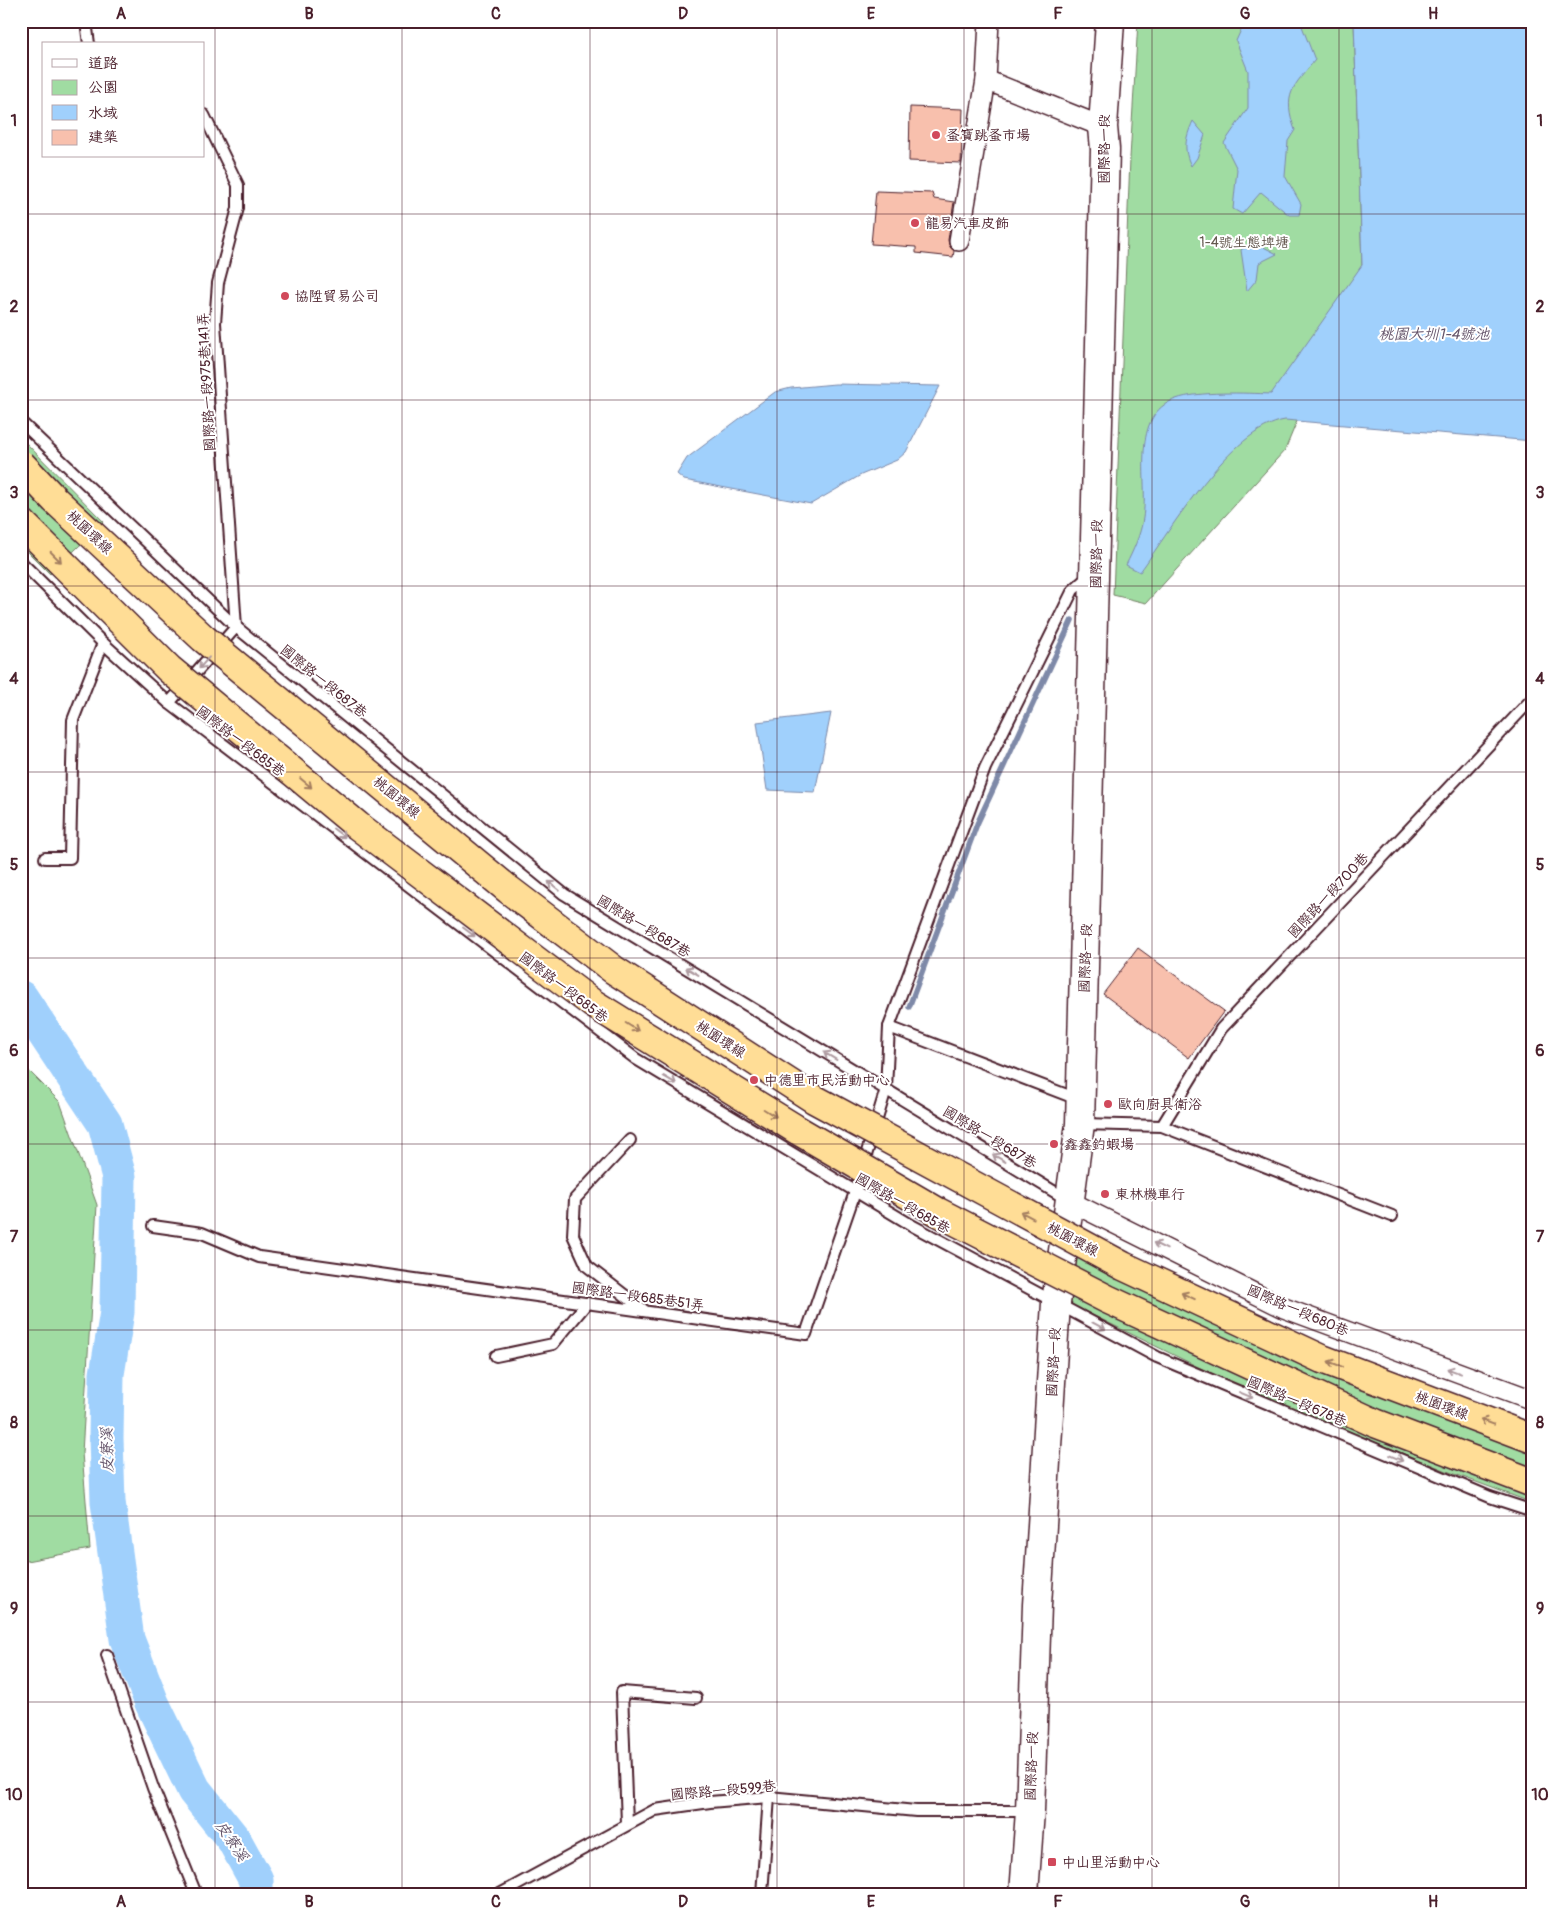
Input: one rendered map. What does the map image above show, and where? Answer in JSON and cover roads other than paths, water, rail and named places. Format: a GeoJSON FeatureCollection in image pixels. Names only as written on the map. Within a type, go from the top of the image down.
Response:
{"type":"FeatureCollection","features":[{"type":"Feature","properties":{"kind":"highway","name":"桃園環線"},"geometry":{"type":"LineString","coordinates":[[21,464],[56,500],[203,638],[509,890],[614,970],[798,1088],[1123,1266],[1322,1359],[1533,1439]]}},
{"type":"Feature","properties":{"kind":"highway"},"geometry":{"type":"LineString","coordinates":[[21,522],[177,675],[358,826],[592,1003],[799,1131],[938,1212],[1098,1294],[1375,1423],[1533,1482]]}},
{"type":"Feature","properties":{"kind":"street"},"geometry":{"type":"LineString","coordinates":[[959,241],[986,80],[989,21]]}},
{"type":"Feature","properties":{"kind":"street","name":"國際路一段"},"geometry":{"type":"LineString","coordinates":[[1024,1894],[1030,1811],[1037,1605],[1056,1303],[1071,1202],[1080,1112],[1105,158],[1103,127],[1110,21]]}},
{"type":"Feature","properties":{"kind":"street"},"geometry":{"type":"LineString","coordinates":[[986,80],[1103,127]]}},
{"type":"Feature","properties":{"kind":"street","name":"國際路一段680巷"},"geometry":{"type":"LineString","coordinates":[[1071,1202],[1284,1308],[1533,1400]]}},
{"type":"Feature","properties":{"kind":"lane"},"geometry":{"type":"LineString","coordinates":[[86,21],[88,42]]}},
{"type":"Feature","properties":{"kind":"lane","name":"國際路一段975巷141弄"},"geometry":{"type":"LineString","coordinates":[[205,117],[238,185],[238,208],[218,283],[214,323],[236,627]]}},
{"type":"Feature","properties":{"kind":"lane","name":"國際路一段687巷"},"geometry":{"type":"LineString","coordinates":[[21,422],[236,627],[564,894],[1071,1202]]}},
{"type":"Feature","properties":{"kind":"lane","name":"國際路一段685巷"},"geometry":{"type":"LineString","coordinates":[[21,562],[103,643],[169,703],[636,1059],[913,1226],[1056,1303]]}},
{"type":"Feature","properties":{"kind":"lane","name":"國際路一段685巷51弄"},"geometry":{"type":"LineString","coordinates":[[153,1226],[202,1233],[259,1257],[806,1334],[855,1192],[886,1089],[889,1027],[985,768],[1073,590],[1095,571]]}},
{"type":"Feature","properties":{"kind":"lane"},"geometry":{"type":"LineString","coordinates":[[169,703],[236,627]]}},
{"type":"Feature","properties":{"kind":"lane"},"geometry":{"type":"LineString","coordinates":[[45,858],[70,858],[73,720],[103,643]]}},
{"type":"Feature","properties":{"kind":"lane","name":"國際路一段700巷"},"geometry":{"type":"LineString","coordinates":[[1162,1126],[1220,1029],[1533,698]]}},
{"type":"Feature","properties":{"kind":"lane"},"geometry":{"type":"LineString","coordinates":[[889,1027],[1080,1112],[1162,1126],[1392,1216]]}},
{"type":"Feature","properties":{"kind":"lane"},"geometry":{"type":"LineString","coordinates":[[630,1140],[575,1200],[572,1235],[587,1266],[646,1311]]}},
{"type":"Feature","properties":{"kind":"lane"},"geometry":{"type":"LineString","coordinates":[[496,1356],[553,1344],[587,1303]]}},
{"type":"Feature","properties":{"kind":"lane","name":"國際路一段678巷"},"geometry":{"type":"LineString","coordinates":[[1056,1303],[1157,1357],[1490,1497],[1533,1511]]}},
{"type":"Feature","properties":{"kind":"lane"},"geometry":{"type":"LineString","coordinates":[[107,1655],[153,1788],[196,1894]]}},
{"type":"Feature","properties":{"kind":"lane"},"geometry":{"type":"LineString","coordinates":[[627,1823],[622,1692],[696,1698]]}},
{"type":"Feature","properties":{"kind":"lane"},"geometry":{"type":"LineString","coordinates":[[762,1894],[769,1797]]}},
{"type":"Feature","properties":{"kind":"lane","name":"國際路一段599巷"},"geometry":{"type":"LineString","coordinates":[[500,1894],[627,1823],[655,1810],[710,1802],[769,1797],[916,1811],[1030,1811]]}},
{"type":"Feature","properties":{"kind":"water"},"geometry":{"type":"Polygon","coordinates":[[[1245,21],[1300,21],[1315,60],[1301,77],[1290,99],[1291,118],[1295,130],[1288,141],[1285,176],[1301,204],[1299,215],[1289,215],[1261,192],[1242,214],[1233,209],[1237,169],[1224,143],[1248,108],[1248,71],[1236,41],[1245,21]]]}},
{"type":"Feature","properties":{"kind":"water","name":"桃園大圳1-4號池"},"geometry":{"type":"Polygon","coordinates":[[[1354,21],[1533,21],[1533,441],[1285,420],[1264,427],[1244,441],[1223,460],[1185,507],[1140,572],[1126,565],[1142,524],[1144,450],[1146,434],[1152,419],[1161,407],[1185,396],[1222,393],[1271,394],[1362,265],[1354,21]]]}},
{"type":"Feature","properties":{"kind":"water"},"geometry":{"type":"Polygon","coordinates":[[[1193,121],[1205,135],[1197,158],[1191,166],[1186,144],[1193,121]]]}},
{"type":"Feature","properties":{"kind":"water"},"geometry":{"type":"Polygon","coordinates":[[[1252,241],[1277,254],[1259,263],[1257,279],[1247,291],[1241,250],[1252,241]]]}},
{"type":"Feature","properties":{"kind":"water"},"geometry":{"type":"Polygon","coordinates":[[[835,384],[940,386],[906,452],[897,460],[861,475],[811,504],[684,480],[677,474],[687,458],[775,392],[791,388],[835,384]]]}},
{"type":"Feature","properties":{"kind":"water"},"geometry":{"type":"Polygon","coordinates":[[[831,713],[815,792],[767,790],[757,722],[831,713]]]}},
{"type":"Feature","properties":{"kind":"waterway"},"geometry":{"type":"LineString","coordinates":[[909,1007],[977,824],[1072,620]]}},
{"type":"Feature","properties":{"kind":"waterway","name":"皮寮溪"},"geometry":{"type":"LineString","coordinates":[[21,998],[105,1124],[119,1177],[117,1312],[107,1374],[106,1438],[108,1502],[127,1639],[152,1703],[194,1790],[234,1840],[256,1880],[256,1894]]}},
{"type":"Feature","properties":{"kind":"place","name":"蚤寶跳蚤市場"},"geometry":{"type":"Point","coordinates":[936,135]}},
{"type":"Feature","properties":{"kind":"place","name":"龍易汽車皮飾"},"geometry":{"type":"Point","coordinates":[915,223]}},
{"type":"Feature","properties":{"kind":"place","name":"協陞貿易公司"},"geometry":{"type":"Point","coordinates":[285,296]}},
{"type":"Feature","properties":{"kind":"place","name":"中德里市民活動中心"},"geometry":{"type":"Point","coordinates":[754,1080]}},
{"type":"Feature","properties":{"kind":"place","name":"歐向廚具衛浴"},"geometry":{"type":"Point","coordinates":[1108,1104]}},
{"type":"Feature","properties":{"kind":"place","name":"鑫鑫釣蝦場"},"geometry":{"type":"Point","coordinates":[1054,1144]}},
{"type":"Feature","properties":{"kind":"place","name":"東林機車行"},"geometry":{"type":"Point","coordinates":[1105,1194]}},
{"type":"Feature","properties":{"kind":"place","name":"中山里活動中心"},"geometry":{"type":"Point","coordinates":[1052,1862]}},
{"type":"Feature","properties":{"kind":"park label","name":"1-4號生態埤塘"},"geometry":{"type":"Point","coordinates":[1244,242]}}]}
